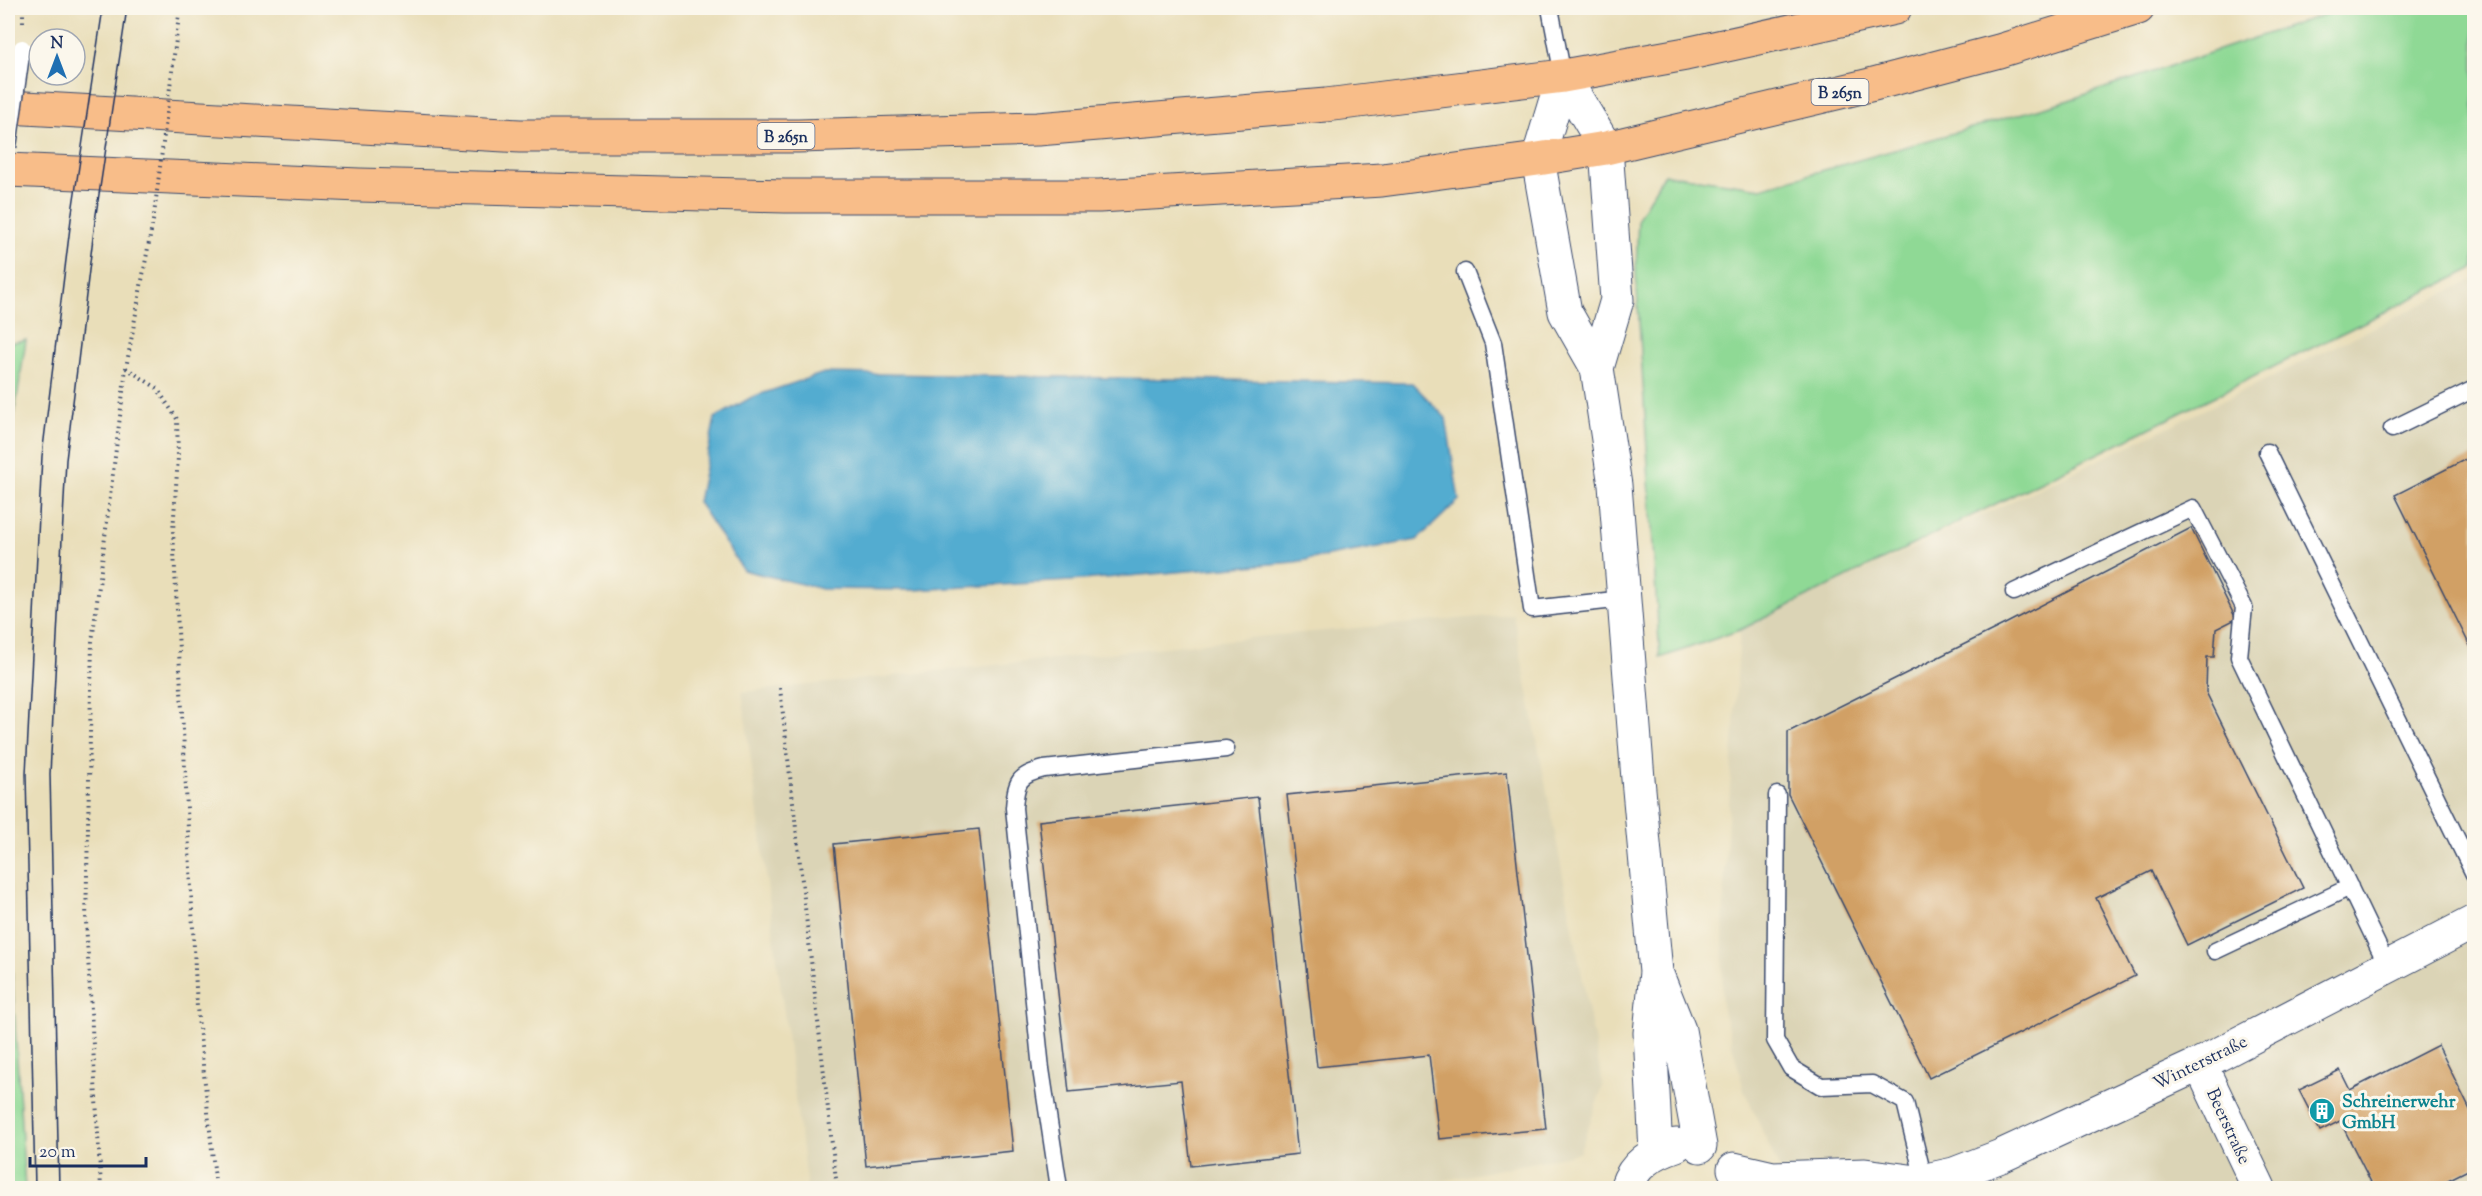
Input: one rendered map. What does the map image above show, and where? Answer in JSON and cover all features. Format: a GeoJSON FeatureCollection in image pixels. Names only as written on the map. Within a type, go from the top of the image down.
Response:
{"type":"FeatureCollection","features":[{"type":"Feature","properties":{"kind":"main road","name":"B 265n"},"geometry":{"type":"LineString","coordinates":[[8,107],[520,136],[798,136],[1038,129],[1326,105],[1563,76],[1686,54],[1895,8]]}},
{"type":"Feature","properties":{"kind":"main road","name":"B 265n"},"geometry":{"type":"LineString","coordinates":[[8,170],[359,185],[785,196],[1099,196],[1382,180],[1606,148],[1999,51],[2138,8]]}},
{"type":"Feature","properties":{"kind":"street"},"geometry":{"type":"LineString","coordinates":[[1563,76],[1606,148],[1617,300],[1597,368]]}},
{"type":"Feature","properties":{"kind":"street"},"geometry":{"type":"LineString","coordinates":[[1563,76],[1538,159],[1565,312],[1597,368],[1615,485],[1656,972],[1650,1033],[1656,1152]]}},
{"type":"Feature","properties":{"kind":"street","name":"Winterstraße"},"geometry":{"type":"LineString","coordinates":[[1739,1179],[1865,1175],[1924,1183],[1954,1174],[2001,1156],[2200,1064],[2475,922]]}},
{"type":"Feature","properties":{"kind":"street"},"geometry":{"type":"LineString","coordinates":[[1656,972],[1679,1030],[1700,1146]]}},
{"type":"Feature","properties":{"kind":"street","name":"Beerstraße"},"geometry":{"type":"LineString","coordinates":[[2200,1064],[2259,1188]]}},
{"type":"Feature","properties":{"kind":"street"},"geometry":{"type":"LineString","coordinates":[[1618,1186],[1656,1152],[1677,1145],[1700,1146],[1719,1155],[1739,1179]]}},
{"type":"Feature","properties":{"kind":"lane"},"geometry":{"type":"LineString","coordinates":[[1550,8],[1563,76]]}},
{"type":"Feature","properties":{"kind":"lane"},"geometry":{"type":"LineString","coordinates":[[8,147],[22,48]]}},
{"type":"Feature","properties":{"kind":"lane"},"geometry":{"type":"LineString","coordinates":[[1465,273],[1493,344],[1532,609],[1624,598]]}},
{"type":"Feature","properties":{"kind":"lane"},"geometry":{"type":"LineString","coordinates":[[2392,429],[2475,389]]}},
{"type":"Feature","properties":{"kind":"lane"},"geometry":{"type":"LineString","coordinates":[[2267,452],[2475,874]]}},
{"type":"Feature","properties":{"kind":"lane"},"geometry":{"type":"LineString","coordinates":[[2014,592],[2193,508],[2244,607],[2239,657],[2388,967]]}},
{"type":"Feature","properties":{"kind":"lane"},"geometry":{"type":"LineString","coordinates":[[1059,1188],[1041,1069],[1014,808],[1016,786],[1027,773],[1044,769],[1226,749]]}},
{"type":"Feature","properties":{"kind":"lane"},"geometry":{"type":"LineString","coordinates":[[1777,795],[1775,1040],[1791,1068],[1821,1086],[1872,1084],[1905,1102],[1924,1183]]}},
{"type":"Feature","properties":{"kind":"lane"},"geometry":{"type":"LineString","coordinates":[[2215,951],[2350,887]]}},
{"type":"Feature","properties":{"kind":"path"},"geometry":{"type":"LineString","coordinates":[[101,1188],[86,921],[92,642],[126,368],[153,215],[180,8]]}},
{"type":"Feature","properties":{"kind":"path"},"geometry":{"type":"LineString","coordinates":[[126,368],[157,388],[177,419],[178,457],[173,531],[197,1008],[216,1188]]}},
{"type":"Feature","properties":{"kind":"path"},"geometry":{"type":"LineString","coordinates":[[780,688],[837,1188]]}},
{"type":"Feature","properties":{"kind":"shaded area"},"geometry":{"type":"Polygon","coordinates":[[[2474,279],[2474,1188],[1788,1188],[1744,1090],[1722,1006],[1724,885],[1740,630],[2474,279]]]}},
{"type":"Feature","properties":{"kind":"shaded area"},"geometry":{"type":"Polygon","coordinates":[[[1513,614],[1603,1086],[1579,1153],[1407,1188],[807,1188],[742,692],[1268,636],[1513,614]]]}},
{"type":"Feature","properties":{"kind":"green space"},"geometry":{"type":"Polygon","coordinates":[[[2344,8],[2474,8],[2474,268],[1740,630],[1660,658],[1636,272],[1638,218],[1664,174],[1761,188],[2066,101],[2344,8]]]}},
{"type":"Feature","properties":{"kind":"green space"},"geometry":{"type":"Polygon","coordinates":[[[26,340],[8,456],[8,343],[26,340]]]}},
{"type":"Feature","properties":{"kind":"green space"},"geometry":{"type":"Polygon","coordinates":[[[8,911],[25,1188],[8,1188],[8,911]]]}},
{"type":"Feature","properties":{"kind":"water"},"geometry":{"type":"Polygon","coordinates":[[[824,373],[1412,383],[1446,418],[1459,500],[1417,540],[1295,562],[1070,581],[914,590],[822,589],[743,570],[698,502],[715,418],[752,397],[824,373]]]}},
{"type":"Feature","properties":{"kind":"building"},"geometry":{"type":"Polygon","coordinates":[[[2474,455],[2474,654],[2395,495],[2474,455]]]}},
{"type":"Feature","properties":{"kind":"building"},"geometry":{"type":"Polygon","coordinates":[[[2191,528],[2236,619],[2216,629],[2214,657],[2207,657],[2206,692],[2303,888],[2187,945],[2151,871],[2096,898],[2135,976],[1929,1078],[1788,794],[1788,732],[2191,528]]]}},
{"type":"Feature","properties":{"kind":"building"},"geometry":{"type":"Polygon","coordinates":[[[1507,772],[1546,1129],[1439,1139],[1429,1055],[1317,1067],[1287,795],[1507,772]]]}},
{"type":"Feature","properties":{"kind":"building"},"geometry":{"type":"Polygon","coordinates":[[[1258,797],[1298,1154],[1191,1166],[1181,1081],[1069,1092],[1039,821],[1258,797]]]}},
{"type":"Feature","properties":{"kind":"building"},"geometry":{"type":"Polygon","coordinates":[[[979,829],[1013,1151],[866,1166],[834,844],[979,829]]]}},
{"type":"Feature","properties":{"kind":"building"},"geometry":{"type":"Polygon","coordinates":[[[2438,1045],[2474,1118],[2474,1167],[2432,1188],[2374,1188],[2340,1121],[2320,1131],[2299,1090],[2340,1070],[2350,1090],[2438,1045]]]}},
{"type":"Feature","properties":{"kind":"tram line"},"geometry":{"type":"LineString","coordinates":[[35,1188],[26,774],[42,456],[71,219],[103,8]]}},
{"type":"Feature","properties":{"kind":"tram line"},"geometry":{"type":"LineString","coordinates":[[59,1188],[50,774],[66,460],[95,221],[127,8]]}},
{"type":"Feature","properties":{"kind":"place","name":"Schreinerwehr GmbH"},"geometry":{"type":"Point","coordinates":[2322,1111]}}]}
